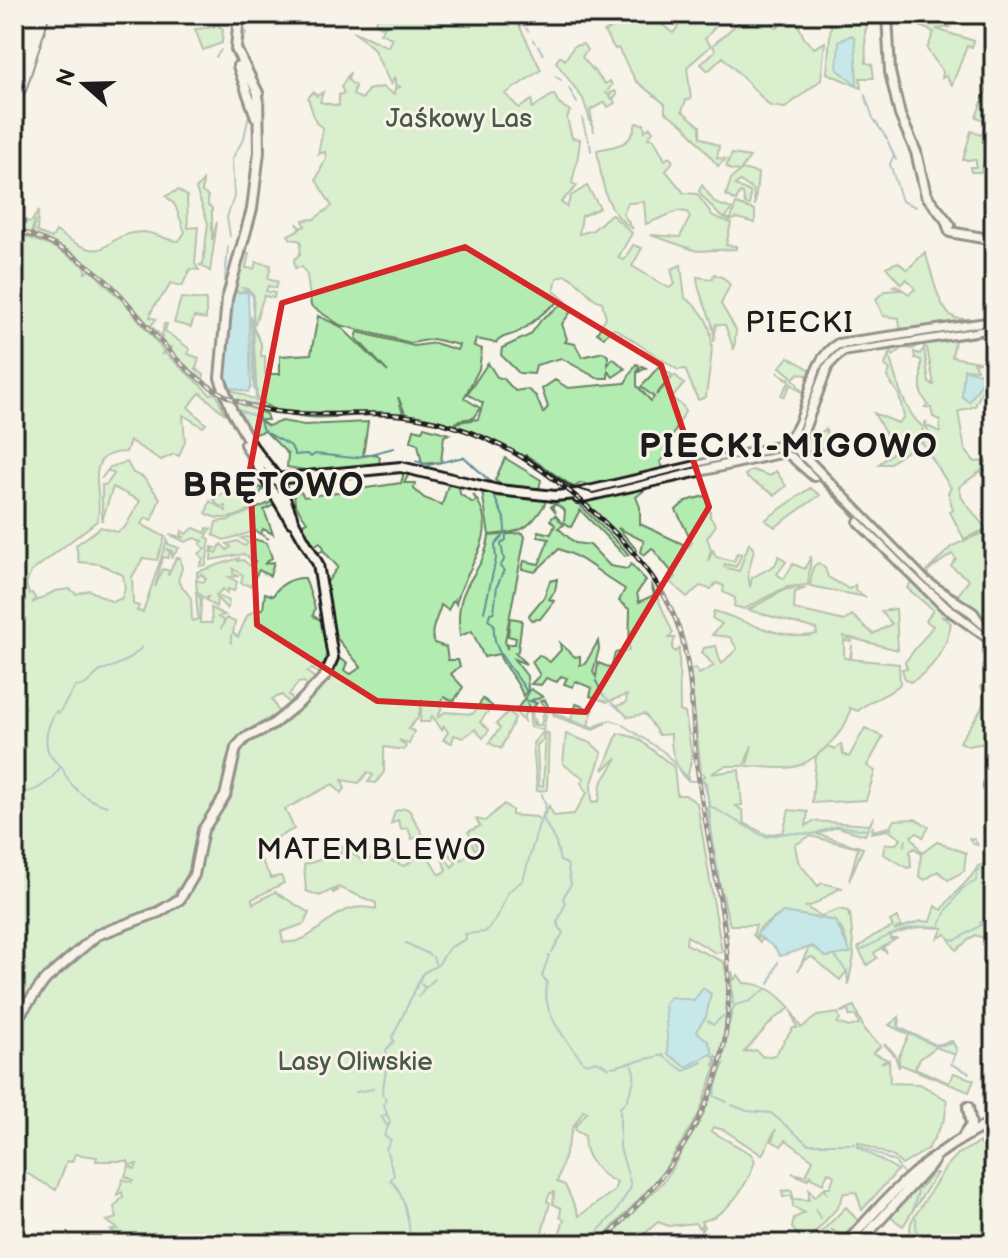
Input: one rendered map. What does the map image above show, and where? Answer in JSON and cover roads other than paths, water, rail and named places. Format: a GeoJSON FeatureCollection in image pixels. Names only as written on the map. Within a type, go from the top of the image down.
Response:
{"type":"FeatureCollection","features":[{"type":"Feature","properties":{"kind":"main road"},"geometry":{"type":"LineString","coordinates":[[73,953],[101,932],[159,912],[180,899],[193,878],[202,831],[225,796],[236,748],[245,738],[296,706],[330,667],[333,646],[322,577],[279,482],[252,446],[226,401],[220,383],[218,357],[230,285],[255,208],[259,152],[259,101],[256,87],[238,55],[238,14]]}},
{"type":"Feature","properties":{"kind":"main road"},"geometry":{"type":"LineString","coordinates":[[14,1019],[43,978],[102,929],[158,910],[177,896],[192,872],[203,824],[221,799],[235,745],[291,706],[318,681],[328,665],[330,646],[317,571],[224,406],[216,378],[225,292],[248,212],[256,152],[255,116],[234,54],[238,14]]}},
{"type":"Feature","properties":{"kind":"main road"},"geometry":{"type":"LineString","coordinates":[[887,14],[890,72],[900,115],[916,152],[926,195],[952,227],[994,240]]}},
{"type":"Feature","properties":{"kind":"main road"},"geometry":{"type":"LineString","coordinates":[[794,447],[834,357],[855,346],[994,322]]}},
{"type":"Feature","properties":{"kind":"main road"},"geometry":{"type":"LineString","coordinates":[[827,343],[994,328]]}},
{"type":"Feature","properties":{"kind":"main road"},"geometry":{"type":"LineString","coordinates":[[794,447],[797,429],[822,360],[838,344]]}},
{"type":"Feature","properties":{"kind":"main road"},"geometry":{"type":"LineString","coordinates":[[270,489],[279,482],[398,469],[475,487],[555,499],[794,447]]}},
{"type":"Feature","properties":{"kind":"main road"},"geometry":{"type":"LineString","coordinates":[[794,447],[852,511],[920,575],[966,607],[993,642]]}},
{"type":"Feature","properties":{"kind":"main road"},"geometry":{"type":"LineString","coordinates":[[794,447],[852,511],[913,564],[920,575]]}},
{"type":"Feature","properties":{"kind":"main road"},"geometry":{"type":"LineString","coordinates":[[846,1244],[871,1226],[909,1175],[971,1127],[969,1106],[974,1121],[991,1125]]}},
{"type":"Feature","properties":{"kind":"main road"},"geometry":{"type":"LineString","coordinates":[[956,1141],[991,1125]]}},
{"type":"Feature","properties":{"kind":"main road"},"geometry":{"type":"LineString","coordinates":[[855,1244],[934,1161],[991,1125]]}},
{"type":"Feature","properties":{"kind":"water"},"geometry":{"type":"Polygon","coordinates":[[[852,35],[855,39],[857,85],[837,69],[839,41],[852,35]]]}},
{"type":"Feature","properties":{"kind":"water"},"geometry":{"type":"Polygon","coordinates":[[[248,292],[251,387],[248,392],[228,387],[224,362],[228,347],[230,293],[248,292]]]}},
{"type":"Feature","properties":{"kind":"water"},"geometry":{"type":"Polygon","coordinates":[[[964,369],[986,376],[969,402],[962,396],[964,369]]]}},
{"type":"Feature","properties":{"kind":"water"},"geometry":{"type":"Polygon","coordinates":[[[783,912],[835,921],[851,953],[825,957],[813,946],[780,956],[775,948],[756,934],[783,912]]]}},
{"type":"Feature","properties":{"kind":"water"},"geometry":{"type":"Polygon","coordinates":[[[703,988],[711,994],[706,1017],[696,1031],[708,1041],[713,1053],[686,1067],[668,1054],[665,1003],[670,997],[694,1000],[703,988]]]}},
{"type":"Feature","properties":{"kind":"waterway"},"geometry":{"type":"LineString","coordinates":[[219,19],[219,27]]}},
{"type":"Feature","properties":{"kind":"waterway"},"geometry":{"type":"LineString","coordinates":[[240,50],[246,32],[243,25]]}},
{"type":"Feature","properties":{"kind":"waterway"},"geometry":{"type":"LineString","coordinates":[[538,46],[543,54]]}},
{"type":"Feature","properties":{"kind":"waterway"},"geometry":{"type":"LineString","coordinates":[[216,57],[221,50]]}},
{"type":"Feature","properties":{"kind":"waterway"},"geometry":{"type":"LineString","coordinates":[[555,76],[561,80]]}},
{"type":"Feature","properties":{"kind":"waterway"},"geometry":{"type":"LineString","coordinates":[[569,88],[577,103]]}},
{"type":"Feature","properties":{"kind":"waterway"},"geometry":{"type":"LineString","coordinates":[[865,95],[873,118],[887,139]]}},
{"type":"Feature","properties":{"kind":"waterway"},"geometry":{"type":"LineString","coordinates":[[230,236],[227,217],[234,197],[232,159],[244,138],[249,115]]}},
{"type":"Feature","properties":{"kind":"waterway"},"geometry":{"type":"LineString","coordinates":[[582,118],[586,134]]}},
{"type":"Feature","properties":{"kind":"waterway"},"geometry":{"type":"LineString","coordinates":[[587,136],[589,141]]}},
{"type":"Feature","properties":{"kind":"waterway"},"geometry":{"type":"LineString","coordinates":[[888,142],[896,160]]}},
{"type":"Feature","properties":{"kind":"waterway"},"geometry":{"type":"LineString","coordinates":[[590,144],[591,151]]}},
{"type":"Feature","properties":{"kind":"waterway"},"geometry":{"type":"LineString","coordinates":[[894,155],[890,164],[902,201],[916,207]]}},
{"type":"Feature","properties":{"kind":"waterway"},"geometry":{"type":"LineString","coordinates":[[225,280],[228,247]]}},
{"type":"Feature","properties":{"kind":"waterway"},"geometry":{"type":"LineString","coordinates":[[241,288],[248,289],[254,295],[252,326],[256,402]]}},
{"type":"Feature","properties":{"kind":"waterway"},"geometry":{"type":"LineString","coordinates":[[239,410],[259,418]]}},
{"type":"Feature","properties":{"kind":"waterway"},"geometry":{"type":"LineString","coordinates":[[259,418],[263,431]]}},
{"type":"Feature","properties":{"kind":"waterway"},"geometry":{"type":"LineString","coordinates":[[264,431],[291,446],[295,455],[354,458],[394,448]]}},
{"type":"Feature","properties":{"kind":"waterway"},"geometry":{"type":"LineString","coordinates":[[416,461],[429,465],[464,457],[493,484]]}},
{"type":"Feature","properties":{"kind":"waterway"},"geometry":{"type":"LineString","coordinates":[[494,496],[504,518],[506,540],[501,544],[504,560],[500,567],[504,570],[497,586],[494,612],[490,613],[488,620],[494,624],[500,652],[527,692]]}},
{"type":"Feature","properties":{"kind":"waterway"},"geometry":{"type":"LineString","coordinates":[[484,612],[496,559],[495,545],[502,537]]}},
{"type":"Feature","properties":{"kind":"waterway"},"geometry":{"type":"LineString","coordinates":[[231,635],[231,643]]}},
{"type":"Feature","properties":{"kind":"waterway"},"geometry":{"type":"LineString","coordinates":[[21,831],[22,807],[26,802],[22,793],[44,784],[61,766],[50,754],[46,740],[56,711],[59,713],[75,687],[127,660],[142,647]]}},
{"type":"Feature","properties":{"kind":"waterway"},"geometry":{"type":"LineString","coordinates":[[596,681],[603,695],[621,711]]}},
{"type":"Feature","properties":{"kind":"waterway"},"geometry":{"type":"LineString","coordinates":[[528,693],[529,709]]}},
{"type":"Feature","properties":{"kind":"waterway"},"geometry":{"type":"LineString","coordinates":[[533,699],[534,703]]}},
{"type":"Feature","properties":{"kind":"waterway"},"geometry":{"type":"LineString","coordinates":[[544,711],[551,712]]}},
{"type":"Feature","properties":{"kind":"waterway"},"geometry":{"type":"LineString","coordinates":[[556,714],[591,728],[610,720],[620,723]]}},
{"type":"Feature","properties":{"kind":"waterway"},"geometry":{"type":"LineString","coordinates":[[623,725],[664,752],[690,781],[696,781]]}},
{"type":"Feature","properties":{"kind":"waterway"},"geometry":{"type":"LineString","coordinates":[[62,767],[79,792],[107,806]]}},
{"type":"Feature","properties":{"kind":"waterway"},"geometry":{"type":"LineString","coordinates":[[700,781],[704,782],[710,806],[765,837],[788,833],[813,834],[837,826],[867,830]]}},
{"type":"Feature","properties":{"kind":"waterway"},"geometry":{"type":"LineString","coordinates":[[540,823],[546,806],[542,794]]}},
{"type":"Feature","properties":{"kind":"waterway"},"geometry":{"type":"LineString","coordinates":[[707,807],[727,929]]}},
{"type":"Feature","properties":{"kind":"waterway"},"geometry":{"type":"LineString","coordinates":[[543,818],[556,843],[560,861],[567,864],[571,884],[563,898],[565,904],[557,923],[563,933],[552,952]]}},
{"type":"Feature","properties":{"kind":"waterway"},"geometry":{"type":"LineString","coordinates":[[438,965],[449,948],[466,939],[465,934],[485,932],[496,920],[508,892],[523,880],[539,824]]}},
{"type":"Feature","properties":{"kind":"waterway"},"geometry":{"type":"LineString","coordinates":[[874,830],[892,829]]}},
{"type":"Feature","properties":{"kind":"waterway"},"geometry":{"type":"LineString","coordinates":[[969,838],[974,839],[978,845],[973,844],[969,838]]}},
{"type":"Feature","properties":{"kind":"waterway"},"geometry":{"type":"LineString","coordinates":[[904,846],[906,840]]}},
{"type":"Feature","properties":{"kind":"waterway"},"geometry":{"type":"LineString","coordinates":[[946,911],[962,889],[976,881],[977,871],[994,863]]}},
{"type":"Feature","properties":{"kind":"waterway"},"geometry":{"type":"LineString","coordinates":[[860,951],[898,932],[918,927],[939,927],[945,913]]}},
{"type":"Feature","properties":{"kind":"waterway"},"geometry":{"type":"LineString","coordinates":[[951,939],[956,940],[981,925],[980,922]]}},
{"type":"Feature","properties":{"kind":"waterway"},"geometry":{"type":"LineString","coordinates":[[982,925],[994,929]]}},
{"type":"Feature","properties":{"kind":"waterway"},"geometry":{"type":"LineString","coordinates":[[406,943],[430,955]]}},
{"type":"Feature","properties":{"kind":"waterway"},"geometry":{"type":"LineString","coordinates":[[549,955],[542,976],[547,982],[547,1004],[562,1034],[584,1063]]}},
{"type":"Feature","properties":{"kind":"waterway"},"geometry":{"type":"LineString","coordinates":[[835,956],[846,971]]}},
{"type":"Feature","properties":{"kind":"waterway"},"geometry":{"type":"LineString","coordinates":[[410,1244],[403,1200],[390,1181],[394,1175],[386,1149],[391,1140],[384,1136],[390,1122],[384,1106],[386,1098],[382,1095],[386,1069],[382,1055],[387,1055],[386,1050],[394,1041],[392,1038],[423,973],[436,966],[433,957]]}},
{"type":"Feature","properties":{"kind":"waterway"},"geometry":{"type":"LineString","coordinates":[[769,984],[778,962]]}},
{"type":"Feature","properties":{"kind":"waterway"},"geometry":{"type":"LineString","coordinates":[[421,984],[425,988],[435,979]]}},
{"type":"Feature","properties":{"kind":"waterway"},"geometry":{"type":"LineString","coordinates":[[732,986],[733,1004]]}},
{"type":"Feature","properties":{"kind":"waterway"},"geometry":{"type":"LineString","coordinates":[[418,997],[424,989]]}},
{"type":"Feature","properties":{"kind":"waterway"},"geometry":{"type":"LineString","coordinates":[[732,1011],[735,1005],[750,1001],[766,989]]}},
{"type":"Feature","properties":{"kind":"waterway"},"geometry":{"type":"LineString","coordinates":[[729,1024],[732,1012]]}},
{"type":"Feature","properties":{"kind":"waterway"},"geometry":{"type":"LineString","coordinates":[[708,1021],[713,1025],[723,1016]]}},
{"type":"Feature","properties":{"kind":"waterway"},"geometry":{"type":"LineString","coordinates":[[900,1019],[899,1029],[936,1046],[953,1043],[957,1050],[951,1064],[969,1073]]}},
{"type":"Feature","properties":{"kind":"waterway"},"geometry":{"type":"LineString","coordinates":[[712,1054],[717,1062]]}},
{"type":"Feature","properties":{"kind":"waterway"},"geometry":{"type":"LineString","coordinates":[[612,1067],[664,1055]]}},
{"type":"Feature","properties":{"kind":"waterway"},"geometry":{"type":"LineString","coordinates":[[663,1056],[684,1071],[702,1062]]}},
{"type":"Feature","properties":{"kind":"waterway"},"geometry":{"type":"LineString","coordinates":[[586,1064],[597,1061],[609,1068]]}},
{"type":"Feature","properties":{"kind":"waterway"},"geometry":{"type":"LineString","coordinates":[[627,1100],[634,1077],[630,1062]]}},
{"type":"Feature","properties":{"kind":"waterway"},"geometry":{"type":"LineString","coordinates":[[721,1064],[714,1096],[727,1102]]}},
{"type":"Feature","properties":{"kind":"waterway"},"geometry":{"type":"LineString","coordinates":[[356,1092],[373,1089]]}},
{"type":"Feature","properties":{"kind":"waterway"},"geometry":{"type":"LineString","coordinates":[[625,1102],[620,1108],[620,1148],[628,1175]]}},
{"type":"Feature","properties":{"kind":"waterway"},"geometry":{"type":"LineString","coordinates":[[732,1105],[747,1111],[771,1113],[808,1144],[855,1144]]}},
{"type":"Feature","properties":{"kind":"waterway"},"geometry":{"type":"LineString","coordinates":[[387,1115],[381,1116],[387,1126]]}},
{"type":"Feature","properties":{"kind":"waterway"},"geometry":{"type":"LineString","coordinates":[[860,1146],[895,1162],[903,1173]]}},
{"type":"Feature","properties":{"kind":"waterway"},"geometry":{"type":"LineString","coordinates":[[586,1244],[615,1213],[631,1187],[629,1178]]}},
{"type":"Feature","properties":{"kind":"waterway"},"geometry":{"type":"LineString","coordinates":[[913,1209],[918,1191]]}},
{"type":"Feature","properties":{"kind":"waterway"},"geometry":{"type":"LineString","coordinates":[[815,1209],[820,1218]]}},
{"type":"Feature","properties":{"kind":"waterway"},"geometry":{"type":"LineString","coordinates":[[916,1218],[917,1244]]}},
{"type":"Feature","properties":{"kind":"tram line"},"geometry":{"type":"LineString","coordinates":[[14,104],[26,91],[50,14]]}},
{"type":"Feature","properties":{"kind":"tram line"},"geometry":{"type":"LineString","coordinates":[[525,456],[571,487],[593,493],[725,460],[771,454],[794,443],[822,366],[839,349],[994,325]]}},
{"type":"Feature","properties":{"kind":"tram line"},"geometry":{"type":"LineString","coordinates":[[782,450],[794,453],[924,582],[994,639]]}},
{"type":"Feature","properties":{"kind":"railway"},"geometry":{"type":"LineString","coordinates":[[14,229],[42,239],[93,269],[115,289],[179,361],[226,396],[265,410],[285,413],[386,414],[421,418],[472,433],[520,456],[562,485],[605,522],[643,564],[658,586],[678,627],[688,668],[698,774],[724,924],[729,999],[717,1075],[696,1123],[669,1166],[601,1244]]}},
{"type":"Feature","properties":{"kind":"district","name":"PIECKI"},"geometry":{"type":"Point","coordinates":[800,322]}},
{"type":"Feature","properties":{"kind":"district","name":"PIECKI-MIGOWO"},"geometry":{"type":"Point","coordinates":[789,445]}},
{"type":"Feature","properties":{"kind":"district","name":"BRĘTOWO"},"geometry":{"type":"Point","coordinates":[274,484]}},
{"type":"Feature","properties":{"kind":"district","name":"MATEMBLEWO"},"geometry":{"type":"Point","coordinates":[372,849]}},
{"type":"Feature","properties":{"kind":"park label","name":"Jaśkowy Las"},"geometry":{"type":"Point","coordinates":[459,118]}},
{"type":"Feature","properties":{"kind":"park label","name":"Lasy Oliwskie"},"geometry":{"type":"Point","coordinates":[355,1061]}}]}
